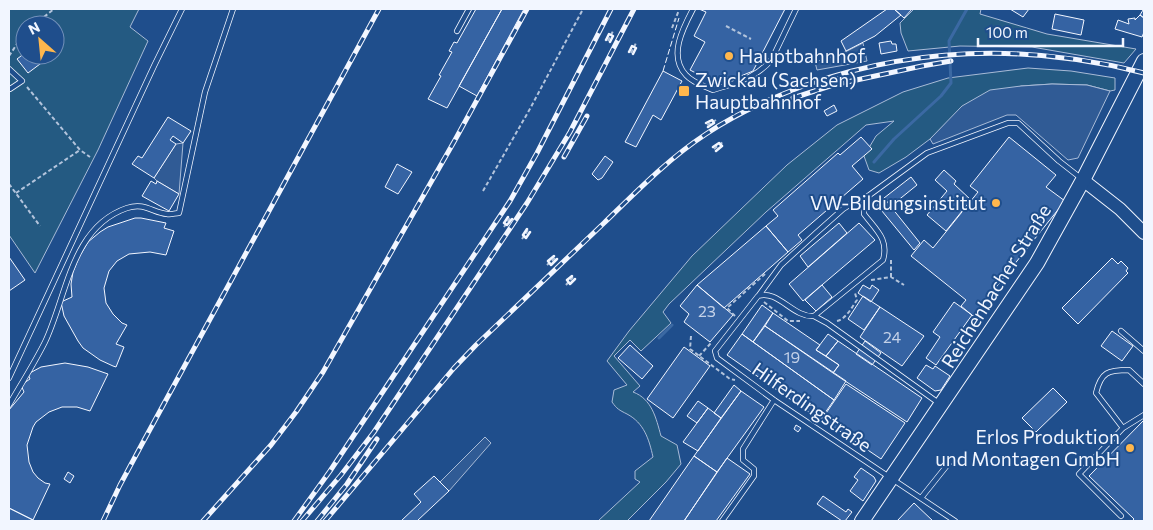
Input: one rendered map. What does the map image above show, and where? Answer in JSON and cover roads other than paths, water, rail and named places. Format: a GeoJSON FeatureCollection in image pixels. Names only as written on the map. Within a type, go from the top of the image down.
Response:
{"type":"FeatureCollection","features":[{"type":"Feature","properties":{"kind":"main road","name":"Reichenbacher Straße"},"geometry":{"type":"LineString","coordinates":[[862,521],[1037,263],[1083,180],[1144,61]]}},
{"type":"Feature","properties":{"kind":"main road"},"geometry":{"type":"LineString","coordinates":[[1083,180],[1120,209],[1144,233]]}},
{"type":"Feature","properties":{"kind":"lane"},"geometry":{"type":"LineString","coordinates":[[9,378],[182,9]]}},
{"type":"Feature","properties":{"kind":"lane"},"geometry":{"type":"LineString","coordinates":[[9,405],[45,342],[79,252],[93,230],[110,215],[130,207],[145,206],[167,214],[179,213],[206,92],[233,9]]}},
{"type":"Feature","properties":{"kind":"lane"},"geometry":{"type":"LineString","coordinates":[[457,31],[469,9]]}},
{"type":"Feature","properties":{"kind":"lane"},"geometry":{"type":"LineString","coordinates":[[693,9],[680,37],[677,55],[679,65],[685,75],[693,81],[713,90],[744,80],[767,65],[772,59],[796,9]]}},
{"type":"Feature","properties":{"kind":"lane"},"geometry":{"type":"LineString","coordinates":[[9,69],[22,81],[9,88]]}},
{"type":"Feature","properties":{"kind":"lane"},"geometry":{"type":"LineString","coordinates":[[758,296],[781,265],[843,209],[854,202],[864,200],[926,154],[1008,123],[1018,123],[1052,155],[1083,180]]}},
{"type":"Feature","properties":{"kind":"lane"},"geometry":{"type":"LineString","coordinates":[[758,296],[764,294],[773,297],[800,315],[814,316],[883,260],[886,250],[883,238],[864,214],[864,200]]}},
{"type":"Feature","properties":{"kind":"lane","name":"Hilferdingstraße"},"geometry":{"type":"LineString","coordinates":[[758,296],[716,351],[717,358],[774,400],[955,521]]}},
{"type":"Feature","properties":{"kind":"lane"},"geometry":{"type":"LineString","coordinates":[[814,316],[827,323],[942,404]]}},
{"type":"Feature","properties":{"kind":"lane"},"geometry":{"type":"LineString","coordinates":[[1121,331],[1144,351]]}},
{"type":"Feature","properties":{"kind":"lane"},"geometry":{"type":"LineString","coordinates":[[1123,428],[1096,393],[1099,380],[1112,370],[1129,370],[1144,384]]}},
{"type":"Feature","properties":{"kind":"lane"},"geometry":{"type":"LineString","coordinates":[[722,521],[754,476],[754,469],[743,460],[743,450],[774,400]]}},
{"type":"Feature","properties":{"kind":"lane"},"geometry":{"type":"LineString","coordinates":[[1121,516],[1079,474],[1123,428],[1144,415]]}},
{"type":"Feature","properties":{"kind":"lane"},"geometry":{"type":"LineString","coordinates":[[921,498],[953,458]]}},
{"type":"Feature","properties":{"kind":"waterway"},"geometry":{"type":"LineString","coordinates":[[874,162],[894,139],[941,96],[951,83],[949,41],[967,9]]}},
{"type":"Feature","properties":{"kind":"waterway"},"geometry":{"type":"LineString","coordinates":[[659,338],[672,325]]}},
{"type":"Feature","properties":{"kind":"railway"},"geometry":{"type":"LineString","coordinates":[[103,521],[142,444],[379,9]]}},
{"type":"Feature","properties":{"kind":"railway"},"geometry":{"type":"LineString","coordinates":[[203,521],[271,445],[323,372],[527,9]]}},
{"type":"Feature","properties":{"kind":"railway"},"geometry":{"type":"LineString","coordinates":[[294,521],[330,471],[510,201],[537,153],[611,9]]}},
{"type":"Feature","properties":{"kind":"railway"},"geometry":{"type":"LineString","coordinates":[[302,521],[374,432],[527,203],[570,132],[634,9]]}},
{"type":"Feature","properties":{"kind":"railway"},"geometry":{"type":"LineString","coordinates":[[325,521],[454,368],[476,345],[653,176],[692,144],[730,119],[806,85],[848,72],[932,56],[1016,54],[1059,57],[1144,73]]}},
{"type":"Feature","properties":{"kind":"railway"},"geometry":{"type":"LineString","coordinates":[[793,98],[833,85],[951,61]]}},
{"type":"Feature","properties":{"kind":"railway"},"geometry":{"type":"LineString","coordinates":[[564,157],[587,116]]}},
{"type":"Feature","properties":{"kind":"railway"},"geometry":{"type":"LineString","coordinates":[[317,521],[347,484],[377,439]]}},
{"type":"Feature","properties":{"kind":"place","name":"Hauptbahnhof"},"geometry":{"type":"Point","coordinates":[729,56]}},
{"type":"Feature","properties":{"kind":"place","name":"Zwickau (Sachsen) Hauptbahnhof"},"geometry":{"type":"Point","coordinates":[684,91]}},
{"type":"Feature","properties":{"kind":"place","name":"VW-Bildungsinstitut"},"geometry":{"type":"Point","coordinates":[996,203]}},
{"type":"Feature","properties":{"kind":"place","name":"Erlos Produktion und Montagen GmbH"},"geometry":{"type":"Point","coordinates":[1130,448]}}]}
